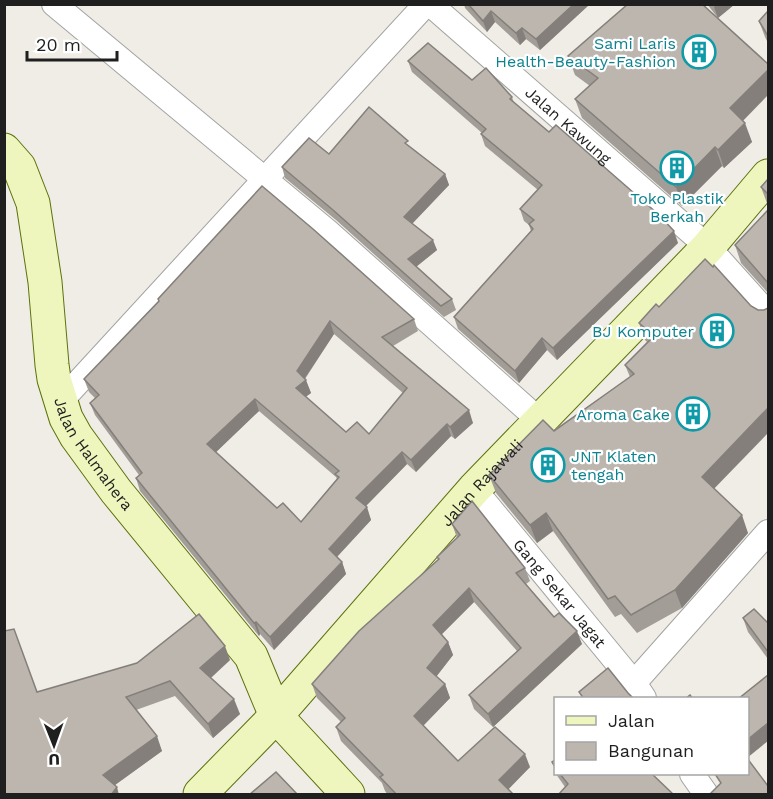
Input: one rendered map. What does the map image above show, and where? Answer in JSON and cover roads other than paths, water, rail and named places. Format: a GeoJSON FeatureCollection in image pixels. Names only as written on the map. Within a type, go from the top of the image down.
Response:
{"type":"FeatureCollection","features":[{"type":"Feature","properties":{"kind":"street"},"geometry":{"type":"LineString","coordinates":[[54,4],[265,177],[539,420]]}},
{"type":"Feature","properties":{"kind":"street"},"geometry":{"type":"LineString","coordinates":[[61,401],[265,177],[428,4]]}},
{"type":"Feature","properties":{"kind":"street","name":"Jalan Kawung"},"geometry":{"type":"LineString","coordinates":[[428,4],[708,246],[768,314]]}},
{"type":"Feature","properties":{"kind":"street","name":"Jalan Halmahera"},"geometry":{"type":"LineString","coordinates":[[4,150],[19,167],[33,203],[45,282],[52,365],[66,417],[76,436],[116,491],[251,656],[276,716],[348,795]]}},
{"type":"Feature","properties":{"kind":"street","name":"Jalan Rajawali"},"geometry":{"type":"LineString","coordinates":[[200,795],[276,716],[474,489],[708,246],[768,176]]}},
{"type":"Feature","properties":{"kind":"street","name":"Gang Sekar Jagat"},"geometry":{"type":"LineString","coordinates":[[474,489],[639,691]]}},
{"type":"Feature","properties":{"kind":"street"},"geometry":{"type":"LineString","coordinates":[[639,691],[768,532]]}},
{"type":"Feature","properties":{"kind":"street"},"geometry":{"type":"LineString","coordinates":[[693,775],[706,795]]}},
{"type":"Feature","properties":{"kind":"place","name":"Sami Laris Health-Beauty-Fashion"},"geometry":{"type":"Point","coordinates":[699,52]}},
{"type":"Feature","properties":{"kind":"place","name":"Toko Plastik Berkah"},"geometry":{"type":"Point","coordinates":[677,168]}},
{"type":"Feature","properties":{"kind":"place","name":"BJ Komputer"},"geometry":{"type":"Point","coordinates":[717,331]}},
{"type":"Feature","properties":{"kind":"place","name":"Aroma Cake"},"geometry":{"type":"Point","coordinates":[693,414]}},
{"type":"Feature","properties":{"kind":"place","name":"JNT Klaten tengah"},"geometry":{"type":"Point","coordinates":[548,465]}}]}
